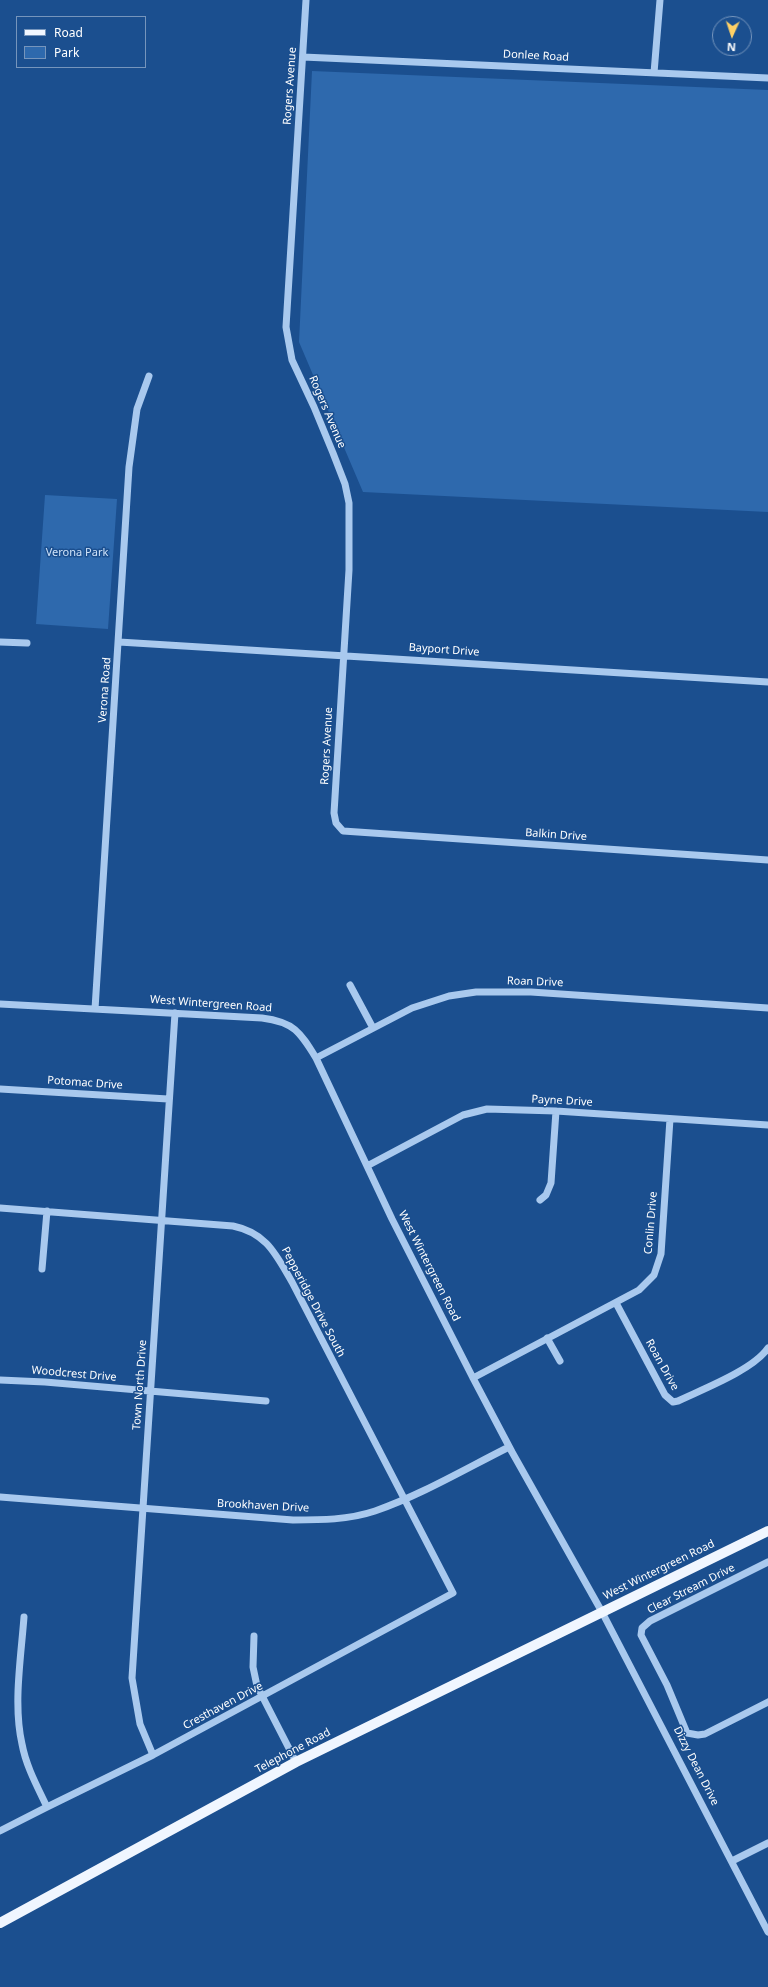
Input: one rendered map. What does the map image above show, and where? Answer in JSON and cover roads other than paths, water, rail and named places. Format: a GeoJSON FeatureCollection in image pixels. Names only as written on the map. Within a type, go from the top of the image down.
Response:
{"type":"FeatureCollection","features":[{"type":"Feature","properties":{"kind":"main road","name":"West Wintergreen Road"},"geometry":{"type":"LineString","coordinates":[[602,1612],[768,1531]]}},
{"type":"Feature","properties":{"kind":"main road","name":"Telephone Road"},"geometry":{"type":"LineString","coordinates":[[0,1923],[296,1762],[602,1612]]}},
{"type":"Feature","properties":{"kind":"street","name":"Rogers Avenue"},"geometry":{"type":"LineString","coordinates":[[306,0],[286,327],[292,360],[333,453],[345,484],[349,503],[349,570],[342,655],[334,813],[336,823],[343,830]]}},
{"type":"Feature","properties":{"kind":"street"},"geometry":{"type":"LineString","coordinates":[[654,73],[660,0]]}},
{"type":"Feature","properties":{"kind":"street","name":"Donlee Road"},"geometry":{"type":"LineString","coordinates":[[303,57],[768,78]]}},
{"type":"Feature","properties":{"kind":"street","name":"Verona Road"},"geometry":{"type":"LineString","coordinates":[[95,1009],[129,467],[137,410],[149,376]]}},
{"type":"Feature","properties":{"kind":"street"},"geometry":{"type":"LineString","coordinates":[[0,642],[27,643]]}},
{"type":"Feature","properties":{"kind":"street","name":"Bayport Drive"},"geometry":{"type":"LineString","coordinates":[[119,642],[768,682]]}},
{"type":"Feature","properties":{"kind":"street","name":"Balkin Drive"},"geometry":{"type":"LineString","coordinates":[[343,830],[768,860]]}},
{"type":"Feature","properties":{"kind":"street"},"geometry":{"type":"LineString","coordinates":[[350,985],[373,1028]]}},
{"type":"Feature","properties":{"kind":"street","name":"Roan Drive"},"geometry":{"type":"LineString","coordinates":[[316,1058],[412,1008],[449,996],[476,992],[531,992],[768,1008]]}},
{"type":"Feature","properties":{"kind":"street","name":"West Wintergreen Road"},"geometry":{"type":"LineString","coordinates":[[0,1004],[280,1020],[292,1026],[298,1032],[316,1058],[367,1166],[509,1447],[602,1612]]}},
{"type":"Feature","properties":{"kind":"street","name":"Town North Drive"},"geometry":{"type":"LineString","coordinates":[[153,1755],[140,1724],[132,1678],[168,1099],[175,1013]]}},
{"type":"Feature","properties":{"kind":"street","name":"Potomac Drive"},"geometry":{"type":"LineString","coordinates":[[0,1089],[168,1099]]}},
{"type":"Feature","properties":{"kind":"street","name":"Payne Drive"},"geometry":{"type":"LineString","coordinates":[[367,1166],[463,1115],[497,1108],[768,1125]]}},
{"type":"Feature","properties":{"kind":"street"},"geometry":{"type":"LineString","coordinates":[[540,1200],[546,1195],[551,1183],[556,1111]]}},
{"type":"Feature","properties":{"kind":"street","name":"Conlin Drive"},"geometry":{"type":"LineString","coordinates":[[473,1378],[616,1303],[647,1283],[658,1265],[661,1254],[670,1119]]}},
{"type":"Feature","properties":{"kind":"street","name":"Pepperidge Drive South"},"geometry":{"type":"LineString","coordinates":[[0,1208],[161,1220],[241,1228],[262,1238],[272,1248],[292,1282],[453,1593]]}},
{"type":"Feature","properties":{"kind":"street"},"geometry":{"type":"LineString","coordinates":[[42,1269],[47,1211]]}},
{"type":"Feature","properties":{"kind":"street","name":"Roan Drive"},"geometry":{"type":"LineString","coordinates":[[616,1303],[665,1395],[673,1402],[678,1401],[732,1374],[760,1358],[768,1348]]}},
{"type":"Feature","properties":{"kind":"street"},"geometry":{"type":"LineString","coordinates":[[547,1338],[560,1361]]}},
{"type":"Feature","properties":{"kind":"street","name":"Woodcrest Drive"},"geometry":{"type":"LineString","coordinates":[[0,1380],[46,1382],[266,1401]]}},
{"type":"Feature","properties":{"kind":"street","name":"Brookhaven Drive"},"geometry":{"type":"LineString","coordinates":[[0,1497],[293,1520],[325,1520],[374,1511],[405,1499],[509,1447]]}},
{"type":"Feature","properties":{"kind":"street","name":"Clear Stream Drive"},"geometry":{"type":"LineString","coordinates":[[768,1562],[650,1621],[642,1628],[640,1635],[667,1685],[687,1732],[698,1735],[705,1734],[768,1702]]}},
{"type":"Feature","properties":{"kind":"street","name":"Cresthaven Drive"},"geometry":{"type":"LineString","coordinates":[[0,1831],[46,1806],[153,1755],[262,1698],[453,1593]]}},
{"type":"Feature","properties":{"kind":"street","name":"Dizzy Dean Drive"},"geometry":{"type":"LineString","coordinates":[[602,1612],[768,1932]]}},
{"type":"Feature","properties":{"kind":"street"},"geometry":{"type":"LineString","coordinates":[[24,1617],[18,1708],[19,1732],[24,1754],[46,1806]]}},
{"type":"Feature","properties":{"kind":"street"},"geometry":{"type":"LineString","coordinates":[[254,1636],[253,1667],[257,1686],[296,1762]]}},
{"type":"Feature","properties":{"kind":"street"},"geometry":{"type":"LineString","coordinates":[[732,1861],[768,1842]]}},
{"type":"Feature","properties":{"kind":"park label","name":"Verona Park"},"geometry":{"type":"Point","coordinates":[77,553]}}]}
